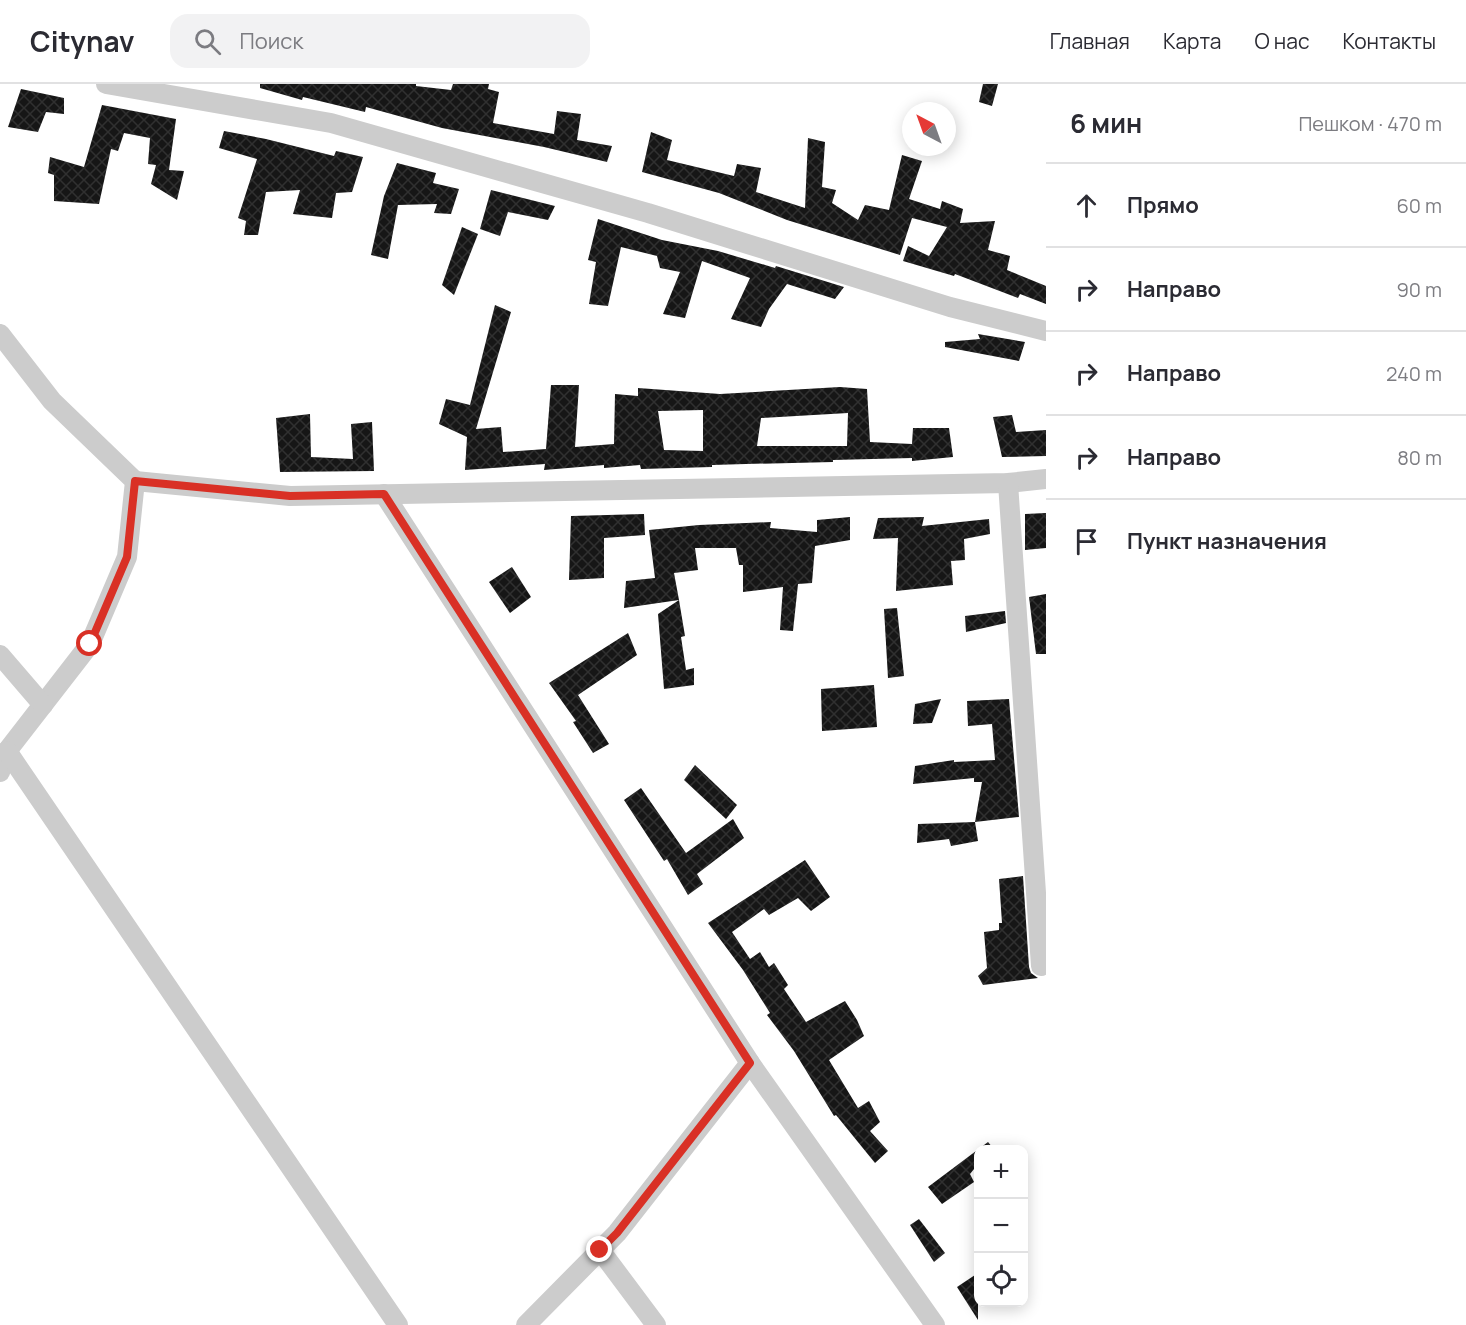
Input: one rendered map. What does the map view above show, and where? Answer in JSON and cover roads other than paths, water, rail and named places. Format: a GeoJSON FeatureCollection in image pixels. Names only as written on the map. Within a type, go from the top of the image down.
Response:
{"type":"FeatureCollection","features":[{"type":"Feature","properties":{"kind":"street"},"geometry":{"type":"LineString","coordinates":[[106,84],[331,123],[648,213],[950,307],[1046,331]]}},
{"type":"Feature","properties":{"kind":"street"},"geometry":{"type":"LineString","coordinates":[[0,334],[52,401],[135,481],[290,496],[1008,483],[1046,479]]}},
{"type":"Feature","properties":{"kind":"street"},"geometry":{"type":"LineString","coordinates":[[0,772],[7,751],[90,644],[127,557],[135,481]]}},
{"type":"Feature","properties":{"kind":"street"},"geometry":{"type":"LineString","coordinates":[[1008,483],[1041,966]]}},
{"type":"Feature","properties":{"kind":"street"},"geometry":{"type":"LineString","coordinates":[[384,494],[750,1063],[935,1325]]}},
{"type":"Feature","properties":{"kind":"street"},"geometry":{"type":"LineString","coordinates":[[0,655],[43,705]]}},
{"type":"Feature","properties":{"kind":"street"},"geometry":{"type":"LineString","coordinates":[[7,751],[398,1325]]}},
{"type":"Feature","properties":{"kind":"street"},"geometry":{"type":"LineString","coordinates":[[526,1325],[617,1233],[750,1063]]}},
{"type":"Feature","properties":{"kind":"street"},"geometry":{"type":"LineString","coordinates":[[600,1250],[656,1325]]}}]}
